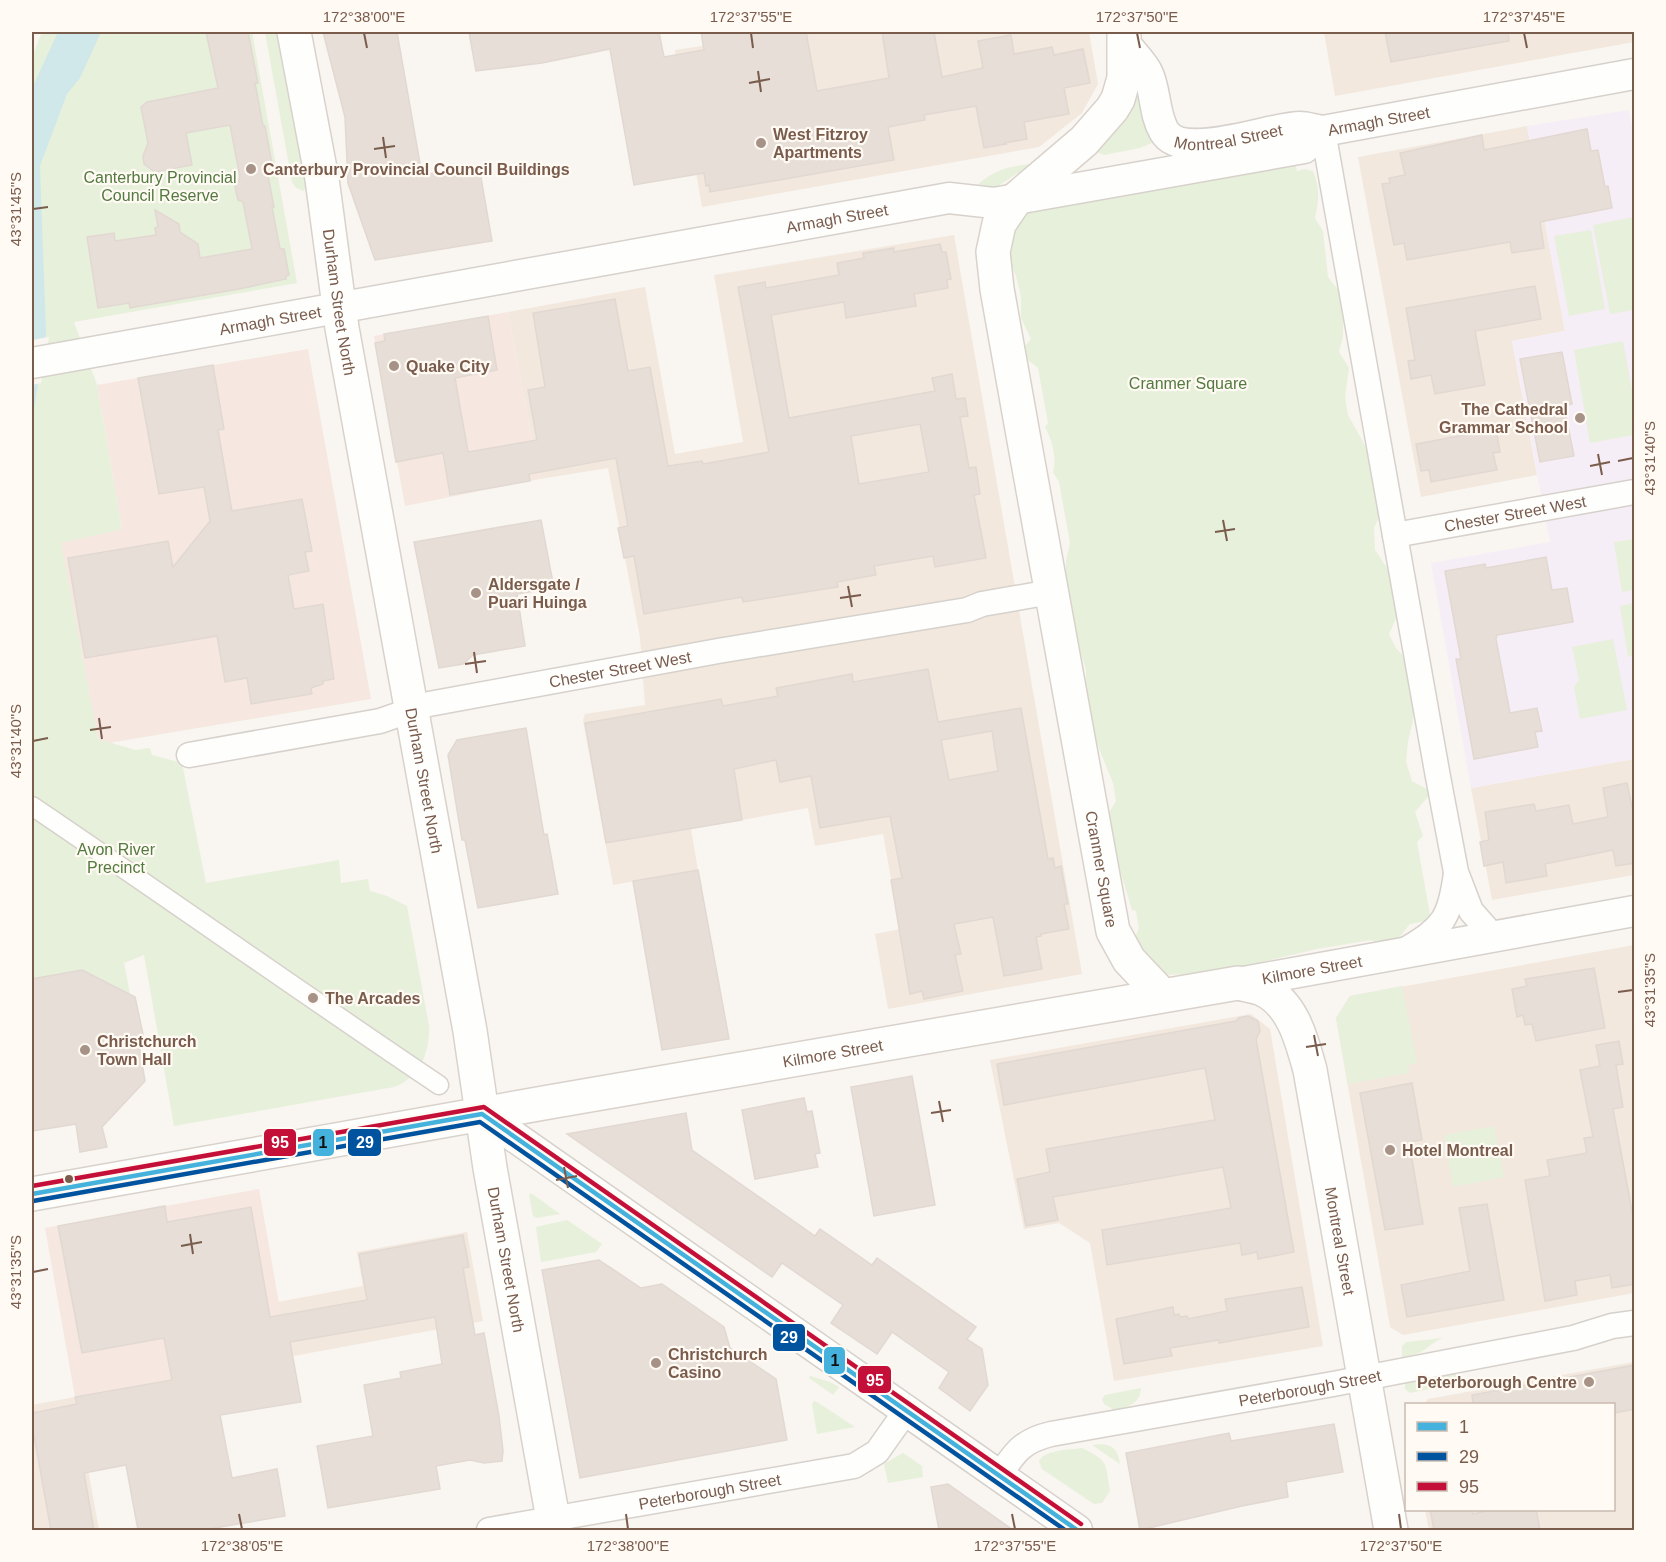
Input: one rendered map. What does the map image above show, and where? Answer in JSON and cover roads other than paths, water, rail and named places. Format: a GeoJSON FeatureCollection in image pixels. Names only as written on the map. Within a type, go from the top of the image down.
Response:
{"type":"FeatureCollection","features":[{"type":"Feature","properties":{"kind":"main road","name":"Durham Street North"},"geometry":{"type":"LineString","coordinates":[[294,32],[322,179],[338,308],[468,1020],[490,1168],[554,1525]]}},
{"type":"Feature","properties":{"kind":"main road","name":"Montreal Street"},"geometry":{"type":"LineString","coordinates":[[1016,199],[1084,141],[1112,109],[1124,78],[1125,38]]}},
{"type":"Feature","properties":{"kind":"main road","name":"Cranmer Square"},"geometry":{"type":"LineString","coordinates":[[1016,199],[1003,216],[996,231],[994,265],[1113,931],[1134,968],[1162,995]]}},
{"type":"Feature","properties":{"kind":"main road","name":"Montreal Street"},"geometry":{"type":"LineString","coordinates":[[1239,983],[1262,990],[1272,996],[1294,1023],[1303,1045],[1312,1081],[1391,1530]]}},
{"type":"Feature","properties":{"kind":"main road","name":"Kilmore Street"},"geometry":{"type":"LineString","coordinates":[[32,1194],[1239,983]]}},
{"type":"Feature","properties":{"kind":"street","name":"Montreal Street"},"geometry":{"type":"LineString","coordinates":[[1125,38],[1148,73],[1154,103],[1164,131],[1179,143],[1200,145],[1299,127],[1323,131]]}},
{"type":"Feature","properties":{"kind":"street","name":"Armagh Street"},"geometry":{"type":"LineString","coordinates":[[32,363],[949,198],[986,203],[1016,199],[1304,148],[1323,131],[1635,74]]}},
{"type":"Feature","properties":{"kind":"street"},"geometry":{"type":"LineString","coordinates":[[1323,131],[1456,872],[1471,911],[1493,936]]}},
{"type":"Feature","properties":{"kind":"street","name":"Chester Street West"},"geometry":{"type":"LineString","coordinates":[[1395,535],[1635,492]]}},
{"type":"Feature","properties":{"kind":"street","name":"Chester Street West"},"geometry":{"type":"LineString","coordinates":[[189,755],[380,721],[429,704],[653,663],[947,614],[982,604],[1051,592]]}},
{"type":"Feature","properties":{"kind":"street"},"geometry":{"type":"LineString","coordinates":[[32,806],[439,1085]]}},
{"type":"Feature","properties":{"kind":"street"},"geometry":{"type":"LineString","coordinates":[[1400,953],[1438,927],[1445,918],[1450,909],[1456,872]]}},
{"type":"Feature","properties":{"kind":"street","name":"Kilmore Street"},"geometry":{"type":"LineString","coordinates":[[1239,983],[1635,911]]}},
{"type":"Feature","properties":{"kind":"street"},"geometry":{"type":"LineString","coordinates":[[482,1114],[1077,1530]]}},
{"type":"Feature","properties":{"kind":"street","name":"Peterborough Street"},"geometry":{"type":"LineString","coordinates":[[999,1476],[1021,1446],[1042,1436],[1364,1378],[1573,1338],[1612,1326],[1635,1323]]}},
{"type":"Feature","properties":{"kind":"street","name":"Peterborough Street"},"geometry":{"type":"LineString","coordinates":[[489,1530],[554,1525],[854,1466],[877,1452],[906,1411]]}},
{"type":"Feature","properties":{"kind":"water"},"geometry":{"type":"Polygon","coordinates":[[[58,32],[101,32],[80,78],[67,94],[40,166],[46,333],[32,423],[32,88],[58,32]]]}},
{"type":"Feature","properties":{"kind":"place","name":"West Fitzroy Apartments"},"geometry":{"type":"Point","coordinates":[761,143]}},
{"type":"Feature","properties":{"kind":"place","name":"Canterbury Provincial Council Buildings"},"geometry":{"type":"Point","coordinates":[251,169]}},
{"type":"Feature","properties":{"kind":"place","name":"Quake City"},"geometry":{"type":"Point","coordinates":[394,366]}},
{"type":"Feature","properties":{"kind":"place","name":"The Cathedral Grammar School"},"geometry":{"type":"Point","coordinates":[1580,418]}},
{"type":"Feature","properties":{"kind":"place","name":"Aldersgate / Puari Huinga"},"geometry":{"type":"Point","coordinates":[476,593]}},
{"type":"Feature","properties":{"kind":"place","name":"The Arcades"},"geometry":{"type":"Point","coordinates":[313,998]}},
{"type":"Feature","properties":{"kind":"place","name":"Christchurch Town Hall"},"geometry":{"type":"Point","coordinates":[85,1050]}},
{"type":"Feature","properties":{"kind":"place","name":"Hotel Montreal"},"geometry":{"type":"Point","coordinates":[1390,1150]}},
{"type":"Feature","properties":{"kind":"place","name":"Christchurch Casino"},"geometry":{"type":"Point","coordinates":[656,1363]}},
{"type":"Feature","properties":{"kind":"place","name":"Peterborough Centre"},"geometry":{"type":"Point","coordinates":[1589,1382]}},
{"type":"Feature","properties":{"kind":"park label","name":"Canterbury Provincial Council Reserve"},"geometry":{"type":"Point","coordinates":[160,186]}},
{"type":"Feature","properties":{"kind":"park label","name":"Avon River Precinct"},"geometry":{"type":"Point","coordinates":[116,858]}}]}
